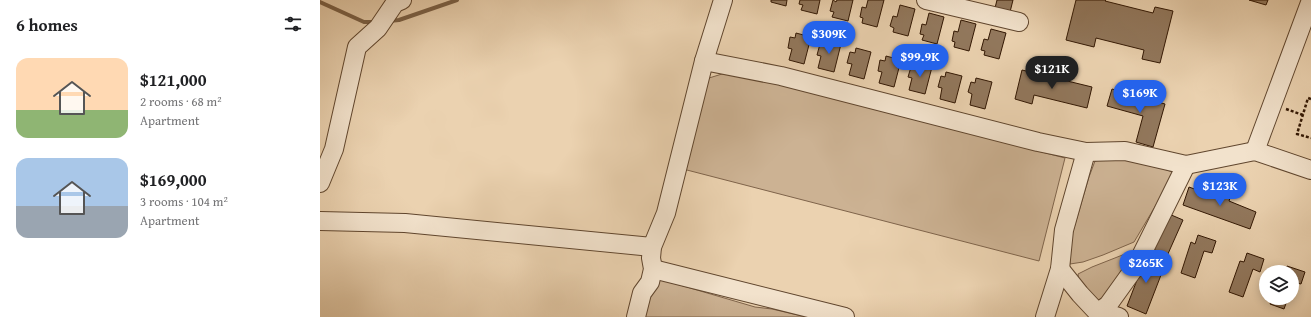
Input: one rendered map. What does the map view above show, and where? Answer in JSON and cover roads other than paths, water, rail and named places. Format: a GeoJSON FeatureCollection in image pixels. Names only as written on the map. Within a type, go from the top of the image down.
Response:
{"type":"FeatureCollection","features":[{"type":"Feature","properties":{"kind":"street"},"geometry":{"type":"LineString","coordinates":[[320,183],[334,149],[357,47],[378,28],[395,3],[402,0]]}},
{"type":"Feature","properties":{"kind":"street"},"geometry":{"type":"LineString","coordinates":[[636,317],[642,293],[650,282],[653,269],[651,258],[652,247],[666,213],[704,61],[723,0]]}},
{"type":"Feature","properties":{"kind":"street"},"geometry":{"type":"LineString","coordinates":[[926,0],[1019,22]]}},
{"type":"Feature","properties":{"kind":"street"},"geometry":{"type":"LineString","coordinates":[[1255,151],[1311,0]]}},
{"type":"Feature","properties":{"kind":"street"},"geometry":{"type":"LineString","coordinates":[[704,61],[781,76],[1038,142],[1086,152],[1125,151],[1186,165],[1255,151],[1311,170]]}},
{"type":"Feature","properties":{"kind":"street"},"geometry":{"type":"LineString","coordinates":[[1046,317],[1060,269],[1064,230],[1086,152]]}},
{"type":"Feature","properties":{"kind":"street"},"geometry":{"type":"LineString","coordinates":[[1102,310],[1108,305],[1136,266],[1186,165]]}},
{"type":"Feature","properties":{"kind":"street"},"geometry":{"type":"LineString","coordinates":[[320,221],[405,223],[652,247]]}},
{"type":"Feature","properties":{"kind":"street"},"geometry":{"type":"LineString","coordinates":[[653,269],[845,317]]}},
{"type":"Feature","properties":{"kind":"street"},"geometry":{"type":"LineString","coordinates":[[1060,269],[1094,310],[1102,310],[1106,313],[1119,317]]}},
{"type":"Feature","properties":{"kind":"waterway"},"geometry":{"type":"LineString","coordinates":[[389,21],[399,20],[457,0]]}},
{"type":"Feature","properties":{"kind":"waterway"},"geometry":{"type":"LineString","coordinates":[[320,2],[364,22],[376,22]]}}]}
